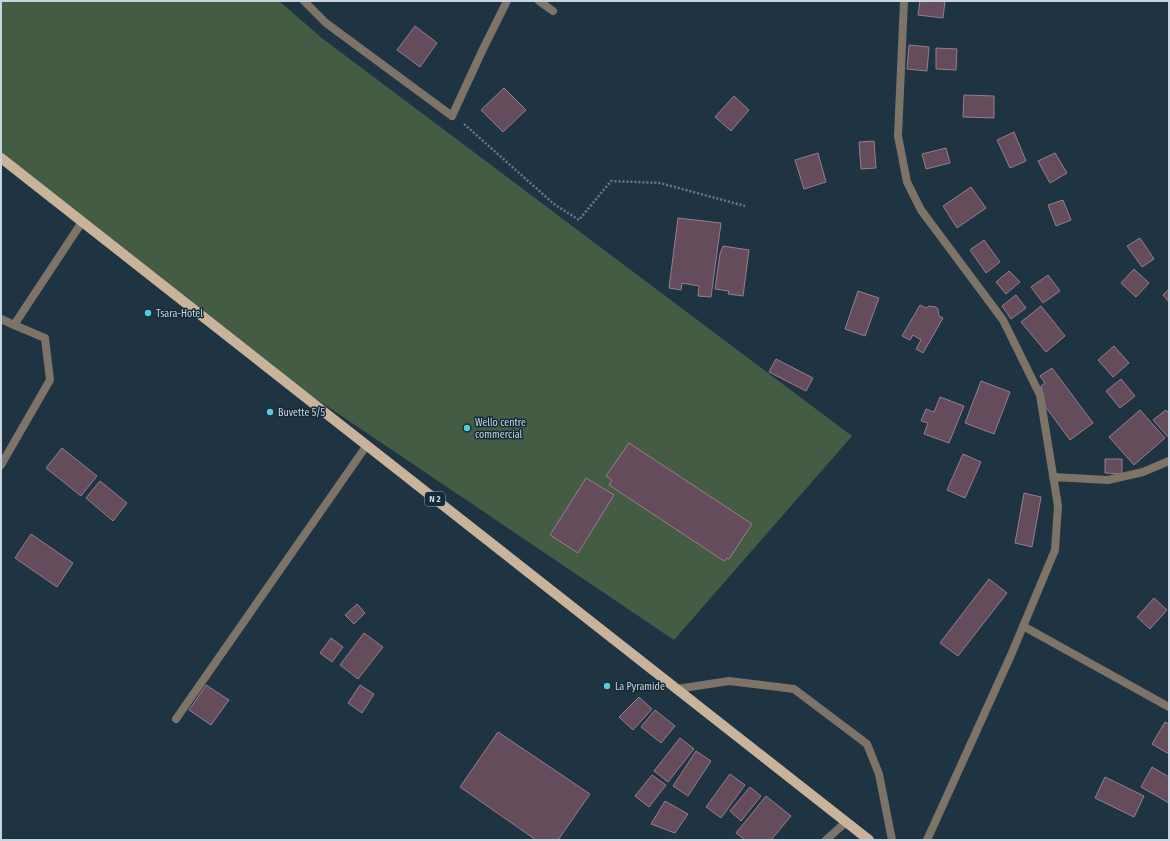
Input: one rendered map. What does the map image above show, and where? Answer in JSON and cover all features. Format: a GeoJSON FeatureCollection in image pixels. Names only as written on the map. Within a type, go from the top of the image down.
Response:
{"type":"FeatureCollection","features":[{"type":"Feature","properties":{"kind":"main road","name":"N 2"},"geometry":{"type":"LineString","coordinates":[[1,158],[869,840]]}},
{"type":"Feature","properties":{"kind":"street"},"geometry":{"type":"LineString","coordinates":[[304,1],[326,23],[452,116],[483,49],[508,1]]}},
{"type":"Feature","properties":{"kind":"street"},"geometry":{"type":"LineString","coordinates":[[539,1],[553,11]]}},
{"type":"Feature","properties":{"kind":"street"},"geometry":{"type":"LineString","coordinates":[[904,1],[898,136],[907,182],[921,210],[1003,320],[1040,395],[1058,506],[1054,550],[1023,626],[927,840]]}},
{"type":"Feature","properties":{"kind":"street"},"geometry":{"type":"LineString","coordinates":[[14,325],[82,222]]}},
{"type":"Feature","properties":{"kind":"street"},"geometry":{"type":"LineString","coordinates":[[1,319],[45,338],[50,380],[1,465]]}},
{"type":"Feature","properties":{"kind":"street"},"geometry":{"type":"LineString","coordinates":[[176,719],[367,445]]}},
{"type":"Feature","properties":{"kind":"street"},"geometry":{"type":"LineString","coordinates":[[1054,477],[1108,480],[1143,472],[1169,461]]}},
{"type":"Feature","properties":{"kind":"street"},"geometry":{"type":"LineString","coordinates":[[1023,626],[1169,707]]}},
{"type":"Feature","properties":{"kind":"street"},"geometry":{"type":"LineString","coordinates":[[677,689],[729,681],[794,689],[867,744],[879,774],[892,840]]}},
{"type":"Feature","properties":{"kind":"street"},"geometry":{"type":"LineString","coordinates":[[826,840],[846,822]]}},
{"type":"Feature","properties":{"kind":"path"},"geometry":{"type":"LineString","coordinates":[[453,115],[554,204],[579,220],[611,181],[660,184],[745,206]]}},
{"type":"Feature","properties":{"kind":"green space"},"geometry":{"type":"Polygon","coordinates":[[[1,1],[279,1],[323,39],[852,436],[674,640],[260,361],[1,158],[1,1]]]}},
{"type":"Feature","properties":{"kind":"building"},"geometry":{"type":"Polygon","coordinates":[[[920,1],[945,1],[943,18],[918,15],[920,1]]]}},
{"type":"Feature","properties":{"kind":"building"},"geometry":{"type":"Polygon","coordinates":[[[415,26],[437,43],[420,67],[397,50],[415,26]]]}},
{"type":"Feature","properties":{"kind":"building"},"geometry":{"type":"Polygon","coordinates":[[[909,45],[929,47],[927,71],[907,69],[909,45]]]}},
{"type":"Feature","properties":{"kind":"building"},"geometry":{"type":"Polygon","coordinates":[[[936,48],[957,49],[956,70],[936,69],[936,48]]]}},
{"type":"Feature","properties":{"kind":"building"},"geometry":{"type":"Polygon","coordinates":[[[504,88],[526,110],[503,132],[481,110],[504,88]]]}},
{"type":"Feature","properties":{"kind":"building"},"geometry":{"type":"Polygon","coordinates":[[[964,95],[994,96],[994,118],[963,117],[964,95]]]}},
{"type":"Feature","properties":{"kind":"building"},"geometry":{"type":"Polygon","coordinates":[[[734,96],[749,110],[731,131],[715,117],[734,96]]]}},
{"type":"Feature","properties":{"kind":"building"},"geometry":{"type":"Polygon","coordinates":[[[1014,132],[1026,161],[1010,168],[997,140],[1014,132]]]}},
{"type":"Feature","properties":{"kind":"building"},"geometry":{"type":"Polygon","coordinates":[[[874,141],[876,168],[861,169],[859,142],[874,141]]]}},
{"type":"Feature","properties":{"kind":"building"},"geometry":{"type":"Polygon","coordinates":[[[946,148],[950,163],[926,169],[922,154],[946,148]]]}},
{"type":"Feature","properties":{"kind":"building"},"geometry":{"type":"Polygon","coordinates":[[[818,153],[826,182],[804,189],[795,160],[818,153]]]}},
{"type":"Feature","properties":{"kind":"building"},"geometry":{"type":"Polygon","coordinates":[[[1055,153],[1067,173],[1050,183],[1038,161],[1055,153]]]}},
{"type":"Feature","properties":{"kind":"building"},"geometry":{"type":"Polygon","coordinates":[[[971,187],[986,208],[957,228],[943,206],[971,187]]]}},
{"type":"Feature","properties":{"kind":"building"},"geometry":{"type":"Polygon","coordinates":[[[1063,200],[1071,220],[1056,226],[1048,205],[1063,200]]]}},
{"type":"Feature","properties":{"kind":"building"},"geometry":{"type":"Polygon","coordinates":[[[678,218],[721,223],[711,297],[698,296],[699,286],[682,283],[681,290],[669,288],[678,218]]]}},
{"type":"Feature","properties":{"kind":"building"},"geometry":{"type":"Polygon","coordinates":[[[1140,238],[1154,259],[1142,267],[1127,246],[1140,238]]]}},
{"type":"Feature","properties":{"kind":"building"},"geometry":{"type":"Polygon","coordinates":[[[984,240],[1000,262],[986,273],[970,250],[984,240]]]}},
{"type":"Feature","properties":{"kind":"building"},"geometry":{"type":"Polygon","coordinates":[[[723,246],[749,250],[743,296],[728,294],[729,291],[715,289],[720,254],[723,246]]]}},
{"type":"Feature","properties":{"kind":"building"},"geometry":{"type":"Polygon","coordinates":[[[1134,269],[1149,283],[1136,297],[1121,283],[1134,269]]]}},
{"type":"Feature","properties":{"kind":"building"},"geometry":{"type":"Polygon","coordinates":[[[1009,271],[1020,282],[1006,294],[996,282],[1009,271]]]}},
{"type":"Feature","properties":{"kind":"building"},"geometry":{"type":"Polygon","coordinates":[[[1048,275],[1060,291],[1043,303],[1031,287],[1048,275]]]}},
{"type":"Feature","properties":{"kind":"building"},"geometry":{"type":"Polygon","coordinates":[[[1169,289],[1169,302],[1163,295],[1169,289]]]}},
{"type":"Feature","properties":{"kind":"building"},"geometry":{"type":"Polygon","coordinates":[[[858,291],[879,298],[865,336],[845,329],[858,291]]]}},
{"type":"Feature","properties":{"kind":"building"},"geometry":{"type":"Polygon","coordinates":[[[1016,295],[1026,308],[1011,319],[1002,306],[1016,295]]]}},
{"type":"Feature","properties":{"kind":"building"},"geometry":{"type":"Polygon","coordinates":[[[920,305],[926,308],[929,306],[936,307],[938,309],[939,316],[943,318],[923,353],[916,349],[921,340],[913,335],[910,340],[902,336],[920,305]]]}},
{"type":"Feature","properties":{"kind":"building"},"geometry":{"type":"Polygon","coordinates":[[[1041,306],[1065,336],[1046,352],[1021,322],[1041,306]]]}},
{"type":"Feature","properties":{"kind":"building"},"geometry":{"type":"Polygon","coordinates":[[[1114,346],[1129,363],[1113,377],[1098,360],[1114,346]]]}},
{"type":"Feature","properties":{"kind":"building"},"geometry":{"type":"Polygon","coordinates":[[[776,359],[813,378],[806,391],[769,372],[776,359]]]}},
{"type":"Feature","properties":{"kind":"building"},"geometry":{"type":"Polygon","coordinates":[[[1052,368],[1093,423],[1070,440],[1045,406],[1041,386],[1045,383],[1040,376],[1052,368]]]}},
{"type":"Feature","properties":{"kind":"building"},"geometry":{"type":"Polygon","coordinates":[[[1121,379],[1135,396],[1120,408],[1106,391],[1121,379]]]}},
{"type":"Feature","properties":{"kind":"building"},"geometry":{"type":"Polygon","coordinates":[[[981,381],[1010,392],[994,434],[965,423],[981,381]]]}},
{"type":"Feature","properties":{"kind":"building"},"geometry":{"type":"Polygon","coordinates":[[[940,397],[964,406],[949,443],[924,434],[928,423],[921,421],[926,409],[934,412],[940,397]]]}},
{"type":"Feature","properties":{"kind":"building"},"geometry":{"type":"Polygon","coordinates":[[[1140,410],[1165,438],[1134,465],[1109,437],[1140,410]]]}},
{"type":"Feature","properties":{"kind":"building"},"geometry":{"type":"Polygon","coordinates":[[[1166,410],[1169,414],[1168,437],[1153,420],[1166,410]]]}},
{"type":"Feature","properties":{"kind":"building"},"geometry":{"type":"Polygon","coordinates":[[[629,443],[752,524],[729,559],[727,558],[724,561],[609,485],[612,480],[606,476],[629,443]]]}},
{"type":"Feature","properties":{"kind":"building"},"geometry":{"type":"Polygon","coordinates":[[[62,448],[97,476],[81,496],[46,468],[62,448]]]}},
{"type":"Feature","properties":{"kind":"building"},"geometry":{"type":"Polygon","coordinates":[[[963,454],[981,462],[965,498],[947,490],[963,454]]]}},
{"type":"Feature","properties":{"kind":"building"},"geometry":{"type":"Polygon","coordinates":[[[1105,459],[1122,459],[1122,474],[1105,473],[1105,459]]]}},
{"type":"Feature","properties":{"kind":"building"},"geometry":{"type":"Polygon","coordinates":[[[586,478],[614,495],[578,553],[550,535],[586,478]]]}},
{"type":"Feature","properties":{"kind":"building"},"geometry":{"type":"Polygon","coordinates":[[[100,481],[127,503],[113,521],[86,498],[100,481]]]}},
{"type":"Feature","properties":{"kind":"building"},"geometry":{"type":"Polygon","coordinates":[[[1024,493],[1041,497],[1032,547],[1015,543],[1024,493]]]}},
{"type":"Feature","properties":{"kind":"building"},"geometry":{"type":"Polygon","coordinates":[[[31,534],[73,563],[57,587],[15,558],[31,534]]]}},
{"type":"Feature","properties":{"kind":"building"},"geometry":{"type":"Polygon","coordinates":[[[989,579],[1007,593],[958,656],[940,643],[989,579]]]}},
{"type":"Feature","properties":{"kind":"building"},"geometry":{"type":"Polygon","coordinates":[[[1154,598],[1167,610],[1150,629],[1137,617],[1154,598]]]}},
{"type":"Feature","properties":{"kind":"building"},"geometry":{"type":"Polygon","coordinates":[[[357,604],[365,613],[354,624],[345,615],[357,604]]]}},
{"type":"Feature","properties":{"kind":"building"},"geometry":{"type":"Polygon","coordinates":[[[364,633],[383,647],[358,679],[340,665],[364,633]]]}},
{"type":"Feature","properties":{"kind":"building"},"geometry":{"type":"Polygon","coordinates":[[[331,638],[343,647],[332,662],[320,653],[331,638]]]}},
{"type":"Feature","properties":{"kind":"building"},"geometry":{"type":"Polygon","coordinates":[[[206,685],[229,700],[211,725],[189,710],[206,685]]]}},
{"type":"Feature","properties":{"kind":"building"},"geometry":{"type":"Polygon","coordinates":[[[360,685],[374,694],[362,713],[348,703],[360,685]]]}},
{"type":"Feature","properties":{"kind":"building"},"geometry":{"type":"Polygon","coordinates":[[[639,697],[652,709],[633,730],[619,717],[639,697]]]}},
{"type":"Feature","properties":{"kind":"building"},"geometry":{"type":"Polygon","coordinates":[[[655,710],[675,726],[661,743],[641,727],[655,710]]]}},
{"type":"Feature","properties":{"kind":"building"},"geometry":{"type":"Polygon","coordinates":[[[1165,722],[1169,724],[1169,754],[1152,744],[1165,722]]]}},
{"type":"Feature","properties":{"kind":"building"},"geometry":{"type":"Polygon","coordinates":[[[498,732],[590,794],[558,840],[536,840],[460,787],[498,732]]]}},
{"type":"Feature","properties":{"kind":"building"},"geometry":{"type":"Polygon","coordinates":[[[680,738],[694,749],[668,782],[654,771],[680,738]]]}},
{"type":"Feature","properties":{"kind":"building"},"geometry":{"type":"Polygon","coordinates":[[[696,751],[711,761],[688,796],[673,786],[696,751]]]}},
{"type":"Feature","properties":{"kind":"building"},"geometry":{"type":"Polygon","coordinates":[[[1152,767],[1169,777],[1169,803],[1141,787],[1152,767]]]}},
{"type":"Feature","properties":{"kind":"building"},"geometry":{"type":"Polygon","coordinates":[[[730,774],[745,785],[721,818],[706,807],[730,774]]]}},
{"type":"Feature","properties":{"kind":"building"},"geometry":{"type":"Polygon","coordinates":[[[652,775],[666,785],[649,807],[635,796],[652,775]]]}},
{"type":"Feature","properties":{"kind":"building"},"geometry":{"type":"Polygon","coordinates":[[[1105,777],[1144,796],[1134,817],[1095,798],[1105,777]]]}},
{"type":"Feature","properties":{"kind":"building"},"geometry":{"type":"Polygon","coordinates":[[[750,787],[761,796],[741,821],[730,811],[750,787]]]}},
{"type":"Feature","properties":{"kind":"building"},"geometry":{"type":"Polygon","coordinates":[[[766,796],[791,816],[771,840],[745,840],[736,833],[766,796]]]}},
{"type":"Feature","properties":{"kind":"building"},"geometry":{"type":"Polygon","coordinates":[[[665,801],[688,814],[675,833],[651,824],[665,801]]]}},
{"type":"Feature","properties":{"kind":"place","name":"Tsara-Hotel"},"geometry":{"type":"Point","coordinates":[148,313]}},
{"type":"Feature","properties":{"kind":"place","name":"Buvette 5/5"},"geometry":{"type":"Point","coordinates":[270,412]}},
{"type":"Feature","properties":{"kind":"place","name":"Wello centre commercial"},"geometry":{"type":"Point","coordinates":[467,428]}},
{"type":"Feature","properties":{"kind":"place","name":"La Pyramide"},"geometry":{"type":"Point","coordinates":[607,686]}}]}
